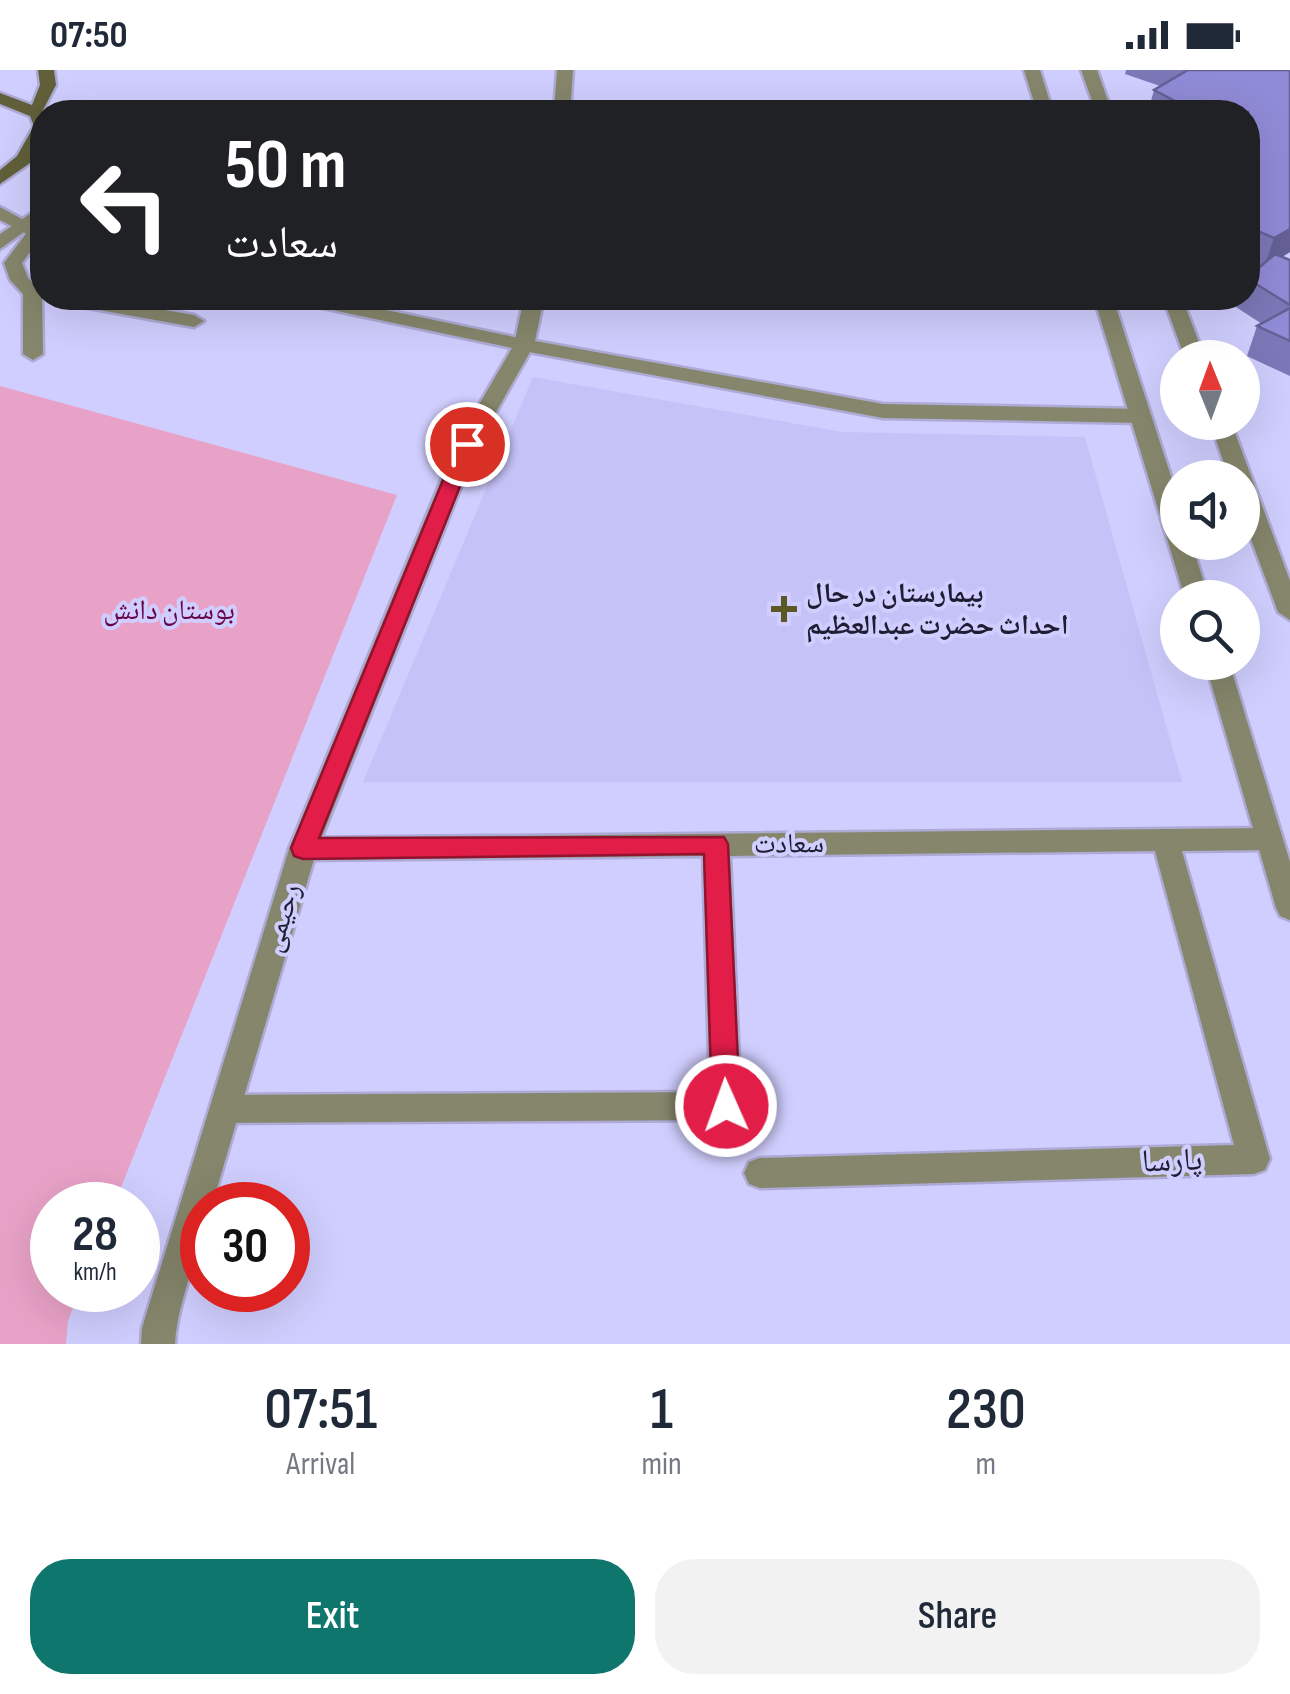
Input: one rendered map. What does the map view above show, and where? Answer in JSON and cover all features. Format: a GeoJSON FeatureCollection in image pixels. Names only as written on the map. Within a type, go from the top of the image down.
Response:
{"type":"FeatureCollection","features":[{"type":"Feature","properties":{"kind":"main road"},"geometry":{"type":"LineString","coordinates":[[45,100],[46,70]]}},
{"type":"Feature","properties":{"kind":"main road"},"geometry":{"type":"LineString","coordinates":[[0,98],[30,116]]}},
{"type":"Feature","properties":{"kind":"main road"},"geometry":{"type":"LineString","coordinates":[[0,179],[24,158],[30,145]]}},
{"type":"Feature","properties":{"kind":"street"},"geometry":{"type":"LineString","coordinates":[[563,100],[565,70]]}},
{"type":"Feature","properties":{"kind":"street"},"geometry":{"type":"LineString","coordinates":[[1032,70],[1041,100]]}},
{"type":"Feature","properties":{"kind":"street"},"geometry":{"type":"LineString","coordinates":[[1088,70],[1099,100]]}},
{"type":"Feature","properties":{"kind":"street"},"geometry":{"type":"LineString","coordinates":[[0,212],[30,232]]}},
{"type":"Feature","properties":{"kind":"street"},"geometry":{"type":"LineString","coordinates":[[0,243],[30,234]]}},
{"type":"Feature","properties":{"kind":"street"},"geometry":{"type":"LineString","coordinates":[[30,236],[14,263],[19,280],[30,287]]}},
{"type":"Feature","properties":{"kind":"street"},"geometry":{"type":"LineString","coordinates":[[32,354],[36,310]]}},
{"type":"Feature","properties":{"kind":"street"},"geometry":{"type":"LineString","coordinates":[[133,310],[194,321]]}},
{"type":"Feature","properties":{"kind":"street"},"geometry":{"type":"LineString","coordinates":[[360,310],[524,345],[883,411],[1140,416]]}},
{"type":"Feature","properties":{"kind":"street","name":"رحیمی"},"geometry":{"type":"LineString","coordinates":[[158,1344],[159,1328],[303,848],[467,444],[524,345],[531,310]]}},
{"type":"Feature","properties":{"kind":"street"},"geometry":{"type":"LineString","coordinates":[[1108,310],[1160,478]]}},
{"type":"Feature","properties":{"kind":"street"},"geometry":{"type":"LineString","coordinates":[[1178,310],[1189,340]]}},
{"type":"Feature","properties":{"kind":"street"},"geometry":{"type":"LineString","coordinates":[[1260,532],[1290,612]]}},
{"type":"Feature","properties":{"kind":"street"},"geometry":{"type":"LineString","coordinates":[[1222,680],[1290,908]]}},
{"type":"Feature","properties":{"kind":"street","name":"سعادت"},"geometry":{"type":"LineString","coordinates":[[303,848],[1269,839]]}},
{"type":"Feature","properties":{"kind":"street","name":"پارسا"},"geometry":{"type":"LineString","coordinates":[[760,1174],[1254,1158],[1165,840]]}},
{"type":"Feature","properties":{"kind":"street"},"geometry":{"type":"LineString","coordinates":[[224,1110],[726,1106],[716,844]]}},
{"type":"Feature","properties":{"kind":"shaded area","name":"بیمارستان در حال احداث حضرت عبدالعظیم"},"geometry":{"type":"Polygon","coordinates":[[[533,377],[842,432],[1085,437],[1182,782],[363,782],[533,377]]]}},
{"type":"Feature","properties":{"kind":"green space","name":"بوستان دانش"},"geometry":{"type":"Polygon","coordinates":[[[0,386],[397,495],[123,1182],[30,1182],[30,1312],[71,1312],[66,1344],[0,1344],[0,386]]]}},
{"type":"Feature","properties":{"kind":"building"},"geometry":{"type":"Polygon","coordinates":[[[1188,70],[1290,70],[1290,229],[1274,238],[1260,232],[1260,100],[1173,100],[1154,90],[1188,70]]]}},
{"type":"Feature","properties":{"kind":"building"},"geometry":{"type":"Polygon","coordinates":[[[1275,254],[1290,260],[1290,305],[1260,286],[1260,267],[1275,254]]]}},
{"type":"Feature","properties":{"kind":"building"},"geometry":{"type":"Polygon","coordinates":[[[1290,308],[1290,341],[1257,326],[1290,308]]]}},
{"type":"Feature","properties":{"kind":"place","name":"بیمارستان در حال احداث حضرت عبدالعظیم"},"geometry":{"type":"Point","coordinates":[784,609]}},
{"type":"Feature","properties":{"kind":"route"},"geometry":{"type":"LineString","coordinates":[[467,444],[303,848],[716,844],[726,1106]]}}]}
